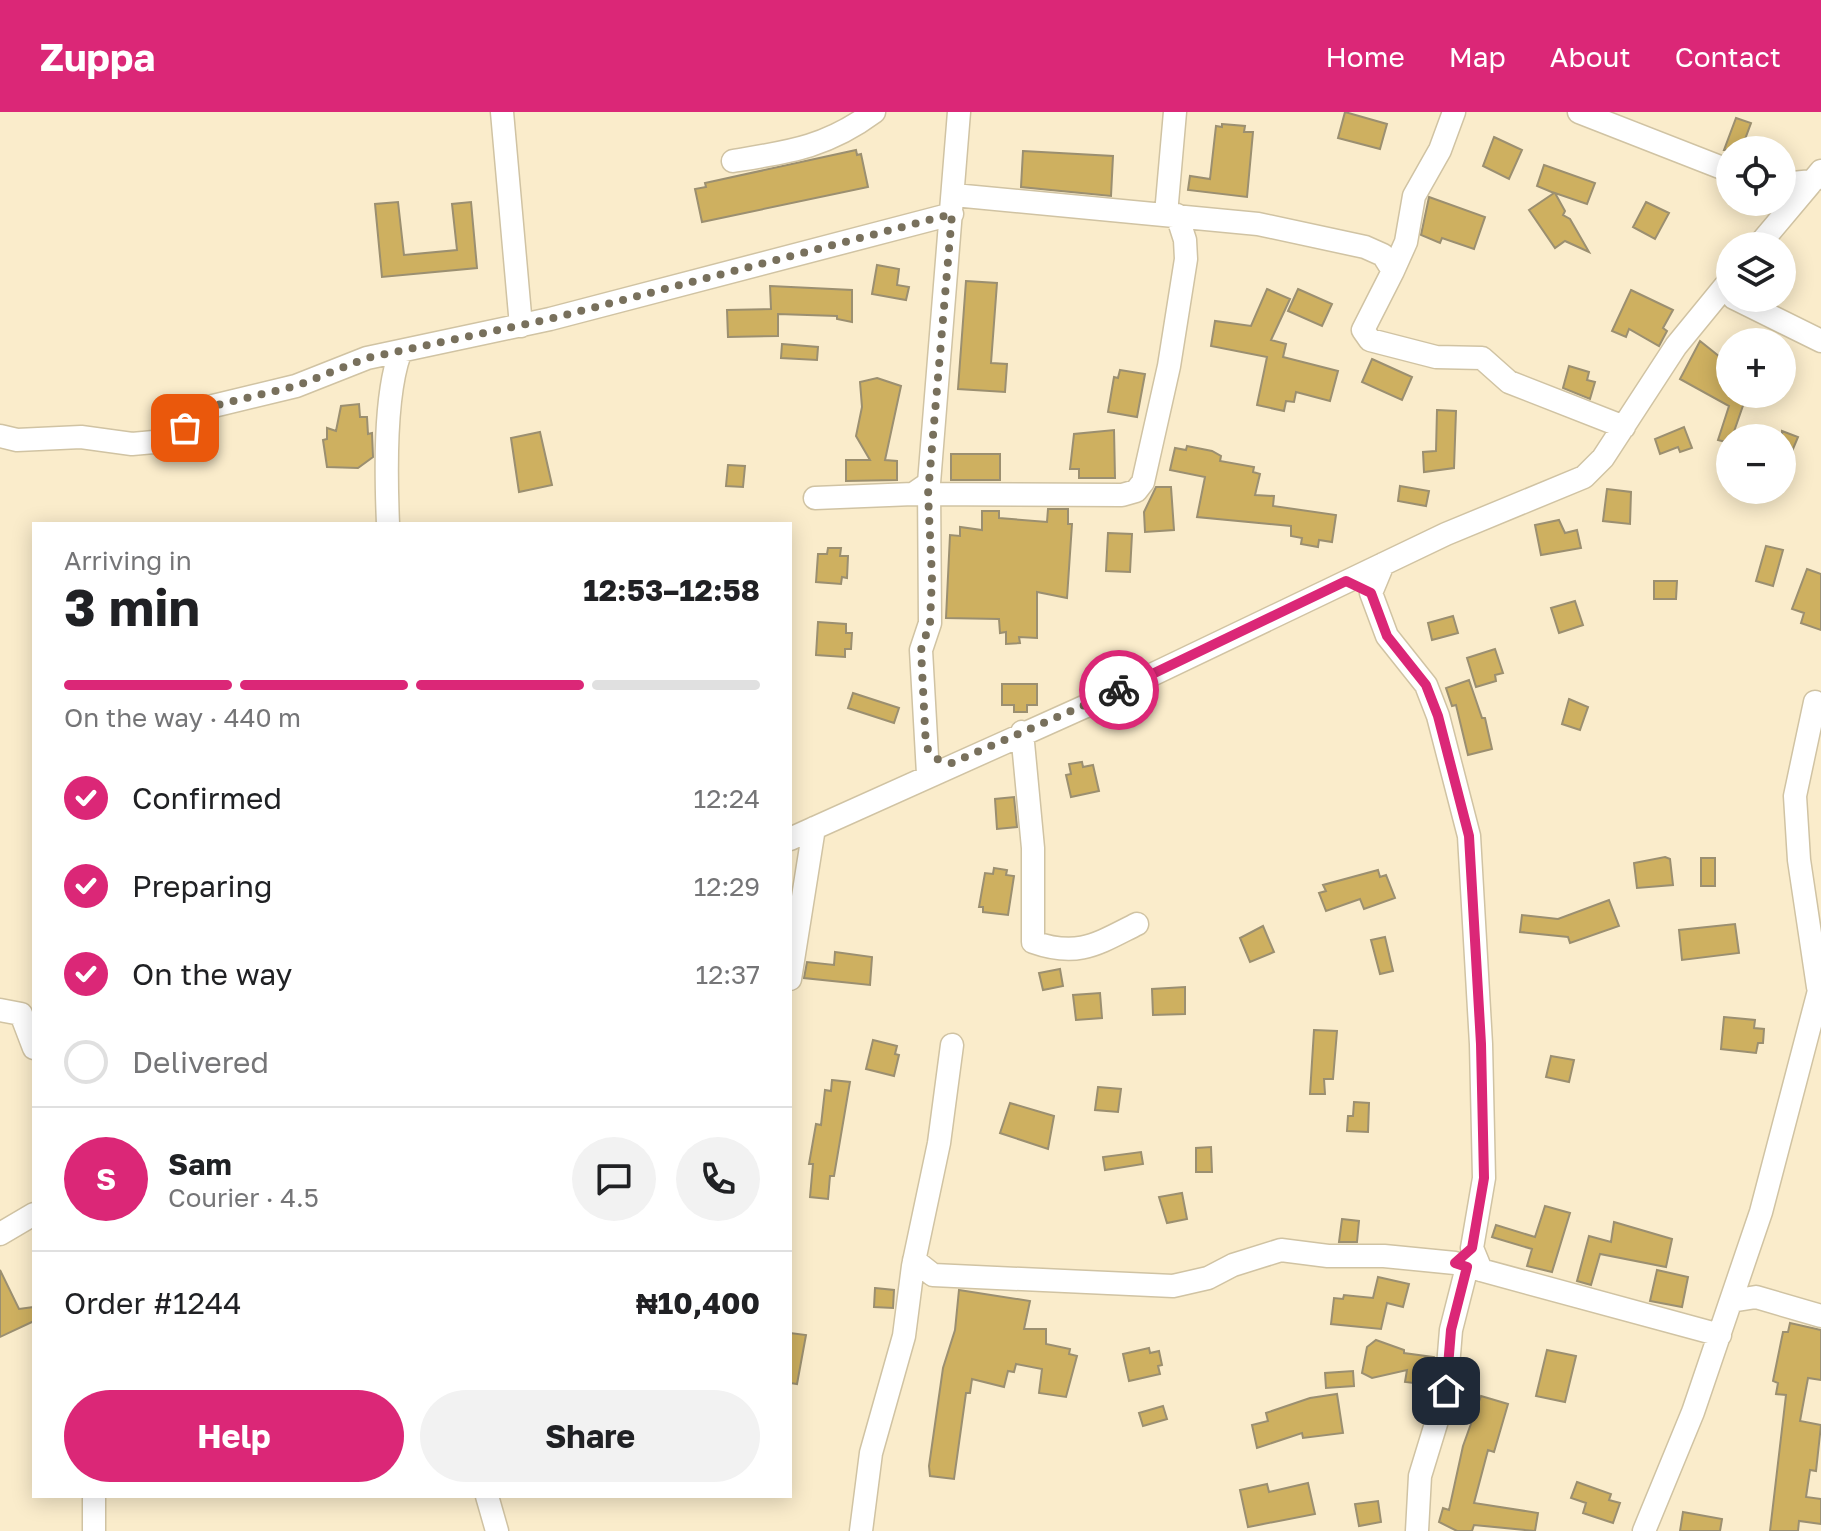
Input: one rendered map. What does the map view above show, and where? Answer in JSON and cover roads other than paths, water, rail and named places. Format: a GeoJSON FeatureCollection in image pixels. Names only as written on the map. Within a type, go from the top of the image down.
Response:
{"type":"FeatureCollection","features":[{"type":"Feature","properties":{"kind":"street"},"geometry":{"type":"LineString","coordinates":[[502,112],[521,326]]}},
{"type":"Feature","properties":{"kind":"street"},"geometry":{"type":"LineString","coordinates":[[733,161],[810,148],[843,133],[874,112]]}},
{"type":"Feature","properties":{"kind":"street"},"geometry":{"type":"LineString","coordinates":[[928,774],[921,650],[930,623],[932,577],[923,490],[953,205],[959,112]]}},
{"type":"Feature","properties":{"kind":"street"},"geometry":{"type":"LineString","coordinates":[[815,498],[923,490],[1122,495],[1136,491],[1143,482],[1155,437],[1186,259],[1185,240],[1172,214],[1175,112]]}},
{"type":"Feature","properties":{"kind":"street"},"geometry":{"type":"LineString","coordinates":[[1454,112],[1440,150],[1414,196],[1407,233],[1393,271],[1363,330],[1370,340],[1436,357],[1482,358],[1509,382],[1624,427]]}},
{"type":"Feature","properties":{"kind":"street"},"geometry":{"type":"LineString","coordinates":[[1579,112],[1716,166]]}},
{"type":"Feature","properties":{"kind":"street"},"geometry":{"type":"LineString","coordinates":[[1796,181],[1817,176]]}},
{"type":"Feature","properties":{"kind":"street"},"geometry":{"type":"LineString","coordinates":[[1796,195],[1817,176]]}},
{"type":"Feature","properties":{"kind":"street"},"geometry":{"type":"LineString","coordinates":[[0,436],[17,440],[81,437],[132,444],[154,442],[176,435],[209,407],[296,386],[344,366],[394,361],[953,205],[1172,214],[1258,224],[1350,244],[1383,255],[1393,271]]}},
{"type":"Feature","properties":{"kind":"street"},"geometry":{"type":"LineString","coordinates":[[1350,244],[1407,233]]}},
{"type":"Feature","properties":{"kind":"street"},"geometry":{"type":"LineString","coordinates":[[792,838],[952,763],[1095,702],[1383,564],[1584,477],[1603,458],[1676,346],[1716,304]]}},
{"type":"Feature","properties":{"kind":"street"},"geometry":{"type":"LineString","coordinates":[[1768,312],[1821,341]]}},
{"type":"Feature","properties":{"kind":"street"},"geometry":{"type":"LineString","coordinates":[[388,522],[386,463],[394,361]]}},
{"type":"Feature","properties":{"kind":"street"},"geometry":{"type":"LineString","coordinates":[[1383,564],[1371,593],[1387,636],[1426,685],[1438,716],[1469,836],[1481,1044],[1484,1178],[1469,1262],[1451,1330],[1446,1391],[1420,1476],[1417,1531]]}},
{"type":"Feature","properties":{"kind":"street"},"geometry":{"type":"LineString","coordinates":[[1346,581],[1371,593]]}},
{"type":"Feature","properties":{"kind":"street"},"geometry":{"type":"LineString","coordinates":[[1644,1531],[1667,1481],[1761,1212],[1820,985],[1799,860],[1795,796],[1815,702]]}},
{"type":"Feature","properties":{"kind":"street"},"geometry":{"type":"LineString","coordinates":[[1022,732],[1033,848],[1033,942],[1057,951],[1096,947],[1137,924]]}},
{"type":"Feature","properties":{"kind":"street"},"geometry":{"type":"LineString","coordinates":[[926,747],[937,759],[952,763]]}},
{"type":"Feature","properties":{"kind":"street"},"geometry":{"type":"LineString","coordinates":[[792,966],[814,828]]}},
{"type":"Feature","properties":{"kind":"street"},"geometry":{"type":"LineString","coordinates":[[0,1010],[21,1014],[32,1043]]}},
{"type":"Feature","properties":{"kind":"street"},"geometry":{"type":"LineString","coordinates":[[861,1531],[871,1453],[887,1384],[904,1336],[914,1260],[941,1131],[952,1045]]}},
{"type":"Feature","properties":{"kind":"street"},"geometry":{"type":"LineString","coordinates":[[911,1283],[933,1275],[1173,1286],[1208,1278],[1233,1265],[1281,1250],[1469,1262],[1720,1335]]}},
{"type":"Feature","properties":{"kind":"street"},"geometry":{"type":"LineString","coordinates":[[914,1260],[933,1275]]}},
{"type":"Feature","properties":{"kind":"street"},"geometry":{"type":"LineString","coordinates":[[1741,1272],[1756,1297]]}},
{"type":"Feature","properties":{"kind":"street"},"geometry":{"type":"LineString","coordinates":[[1731,1301],[1756,1297],[1821,1316]]}},
{"type":"Feature","properties":{"kind":"street"},"geometry":{"type":"LineString","coordinates":[[94,1498],[94,1531]]}},
{"type":"Feature","properties":{"kind":"street"},"geometry":{"type":"LineString","coordinates":[[488,1498],[497,1531]]}}]}
